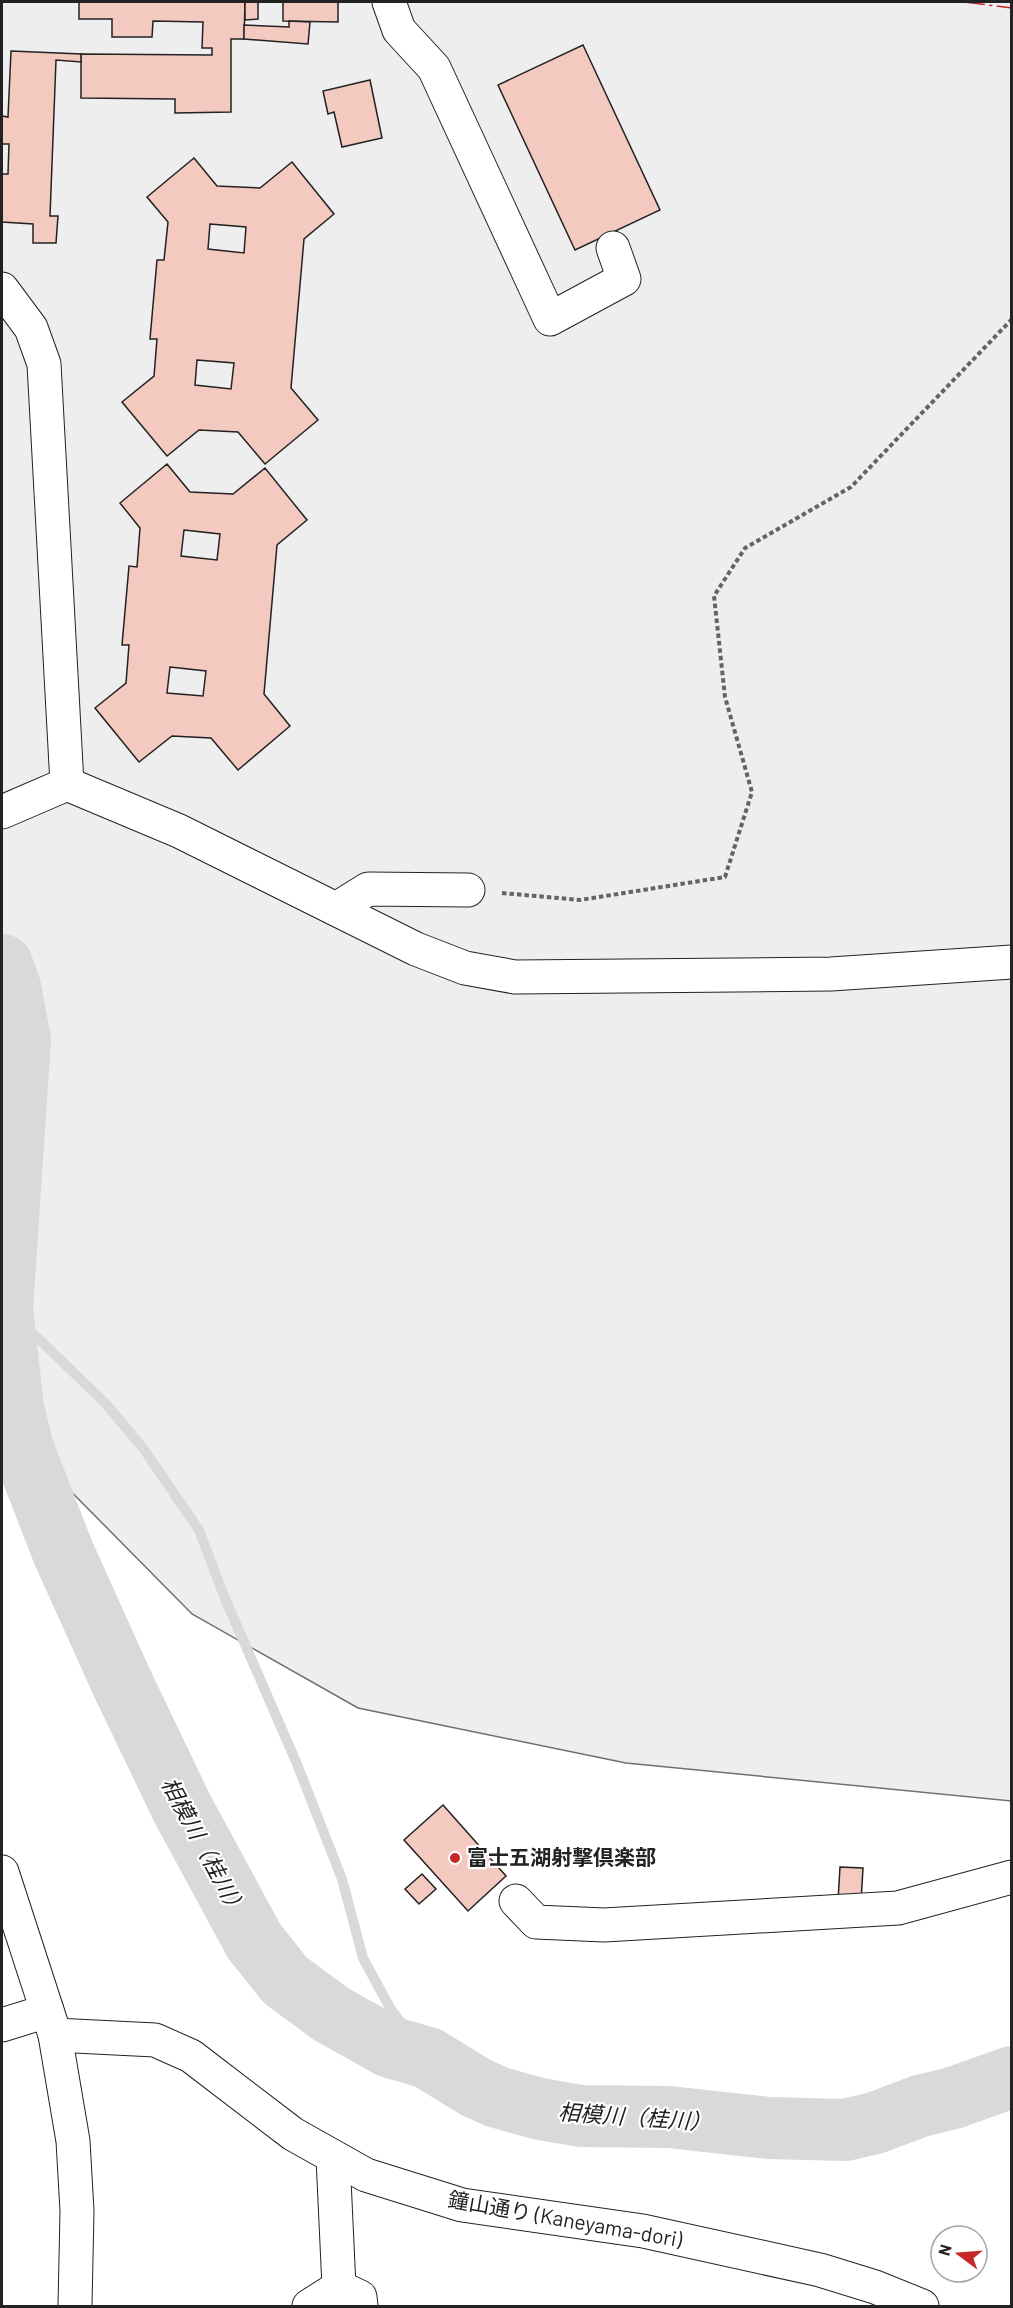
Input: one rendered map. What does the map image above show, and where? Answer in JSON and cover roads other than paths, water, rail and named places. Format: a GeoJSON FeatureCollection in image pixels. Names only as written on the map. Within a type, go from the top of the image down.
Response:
{"type":"FeatureCollection","features":[{"type":"Feature","properties":{"kind":"street"},"geometry":{"type":"LineString","coordinates":[[389,2],[399,30],[434,68],[550,319],[624,279],[613,248]]}},
{"type":"Feature","properties":{"kind":"street"},"geometry":{"type":"LineString","coordinates":[[2,289],[31,328],[44,364],[67,784]]}},
{"type":"Feature","properties":{"kind":"street"},"geometry":{"type":"LineString","coordinates":[[6,810],[67,784],[179,831],[416,949],[465,968],[514,977],[831,974],[1011,962]]}},
{"type":"Feature","properties":{"kind":"street"},"geometry":{"type":"LineString","coordinates":[[336,909],[368,889],[468,891]]}},
{"type":"Feature","properties":{"kind":"street"},"geometry":{"type":"LineString","coordinates":[[2,1872],[51,2023],[73,2141],[77,2211],[75,2307]]}},
{"type":"Feature","properties":{"kind":"street"},"geometry":{"type":"LineString","coordinates":[[516,1901],[536,1922],[603,1925],[898,1908],[1011,1877]]}},
{"type":"Feature","properties":{"kind":"street","name":"鐘山通り (Kaneyama-dori)"},"geometry":{"type":"LineString","coordinates":[[2,2025],[51,2023],[155,2040],[191,2056],[293,2134],[333,2158],[366,2175],[462,2205],[643,2231],[820,2270],[874,2287],[922,2307]]}},
{"type":"Feature","properties":{"kind":"street"},"geometry":{"type":"LineString","coordinates":[[309,2307],[350,2297],[333,2158]]}},
{"type":"Feature","properties":{"kind":"waterway","name":"相模川（桂川）"},"geometry":{"type":"LineString","coordinates":[[2,965],[10,987],[20,1040],[2,1309],[13,1408],[23,1449],[63,1552],[182,1808],[254,1941],[285,1980],[331,2014],[390,2047],[428,2058],[475,2087],[497,2097],[540,2109],[581,2116],[669,2117],[769,2128],[845,2130],[875,2123],[1012,2077]]}},
{"type":"Feature","properties":{"kind":"waterway"},"geometry":{"type":"LineString","coordinates":[[2,1309],[40,1340],[106,1404],[143,1448],[199,1530],[224,1596],[297,1764],[342,1879],[363,1958],[390,2008],[428,2058]]}},
{"type":"Feature","properties":{"kind":"place","name":"富士五湖射撃倶楽部"},"geometry":{"type":"Point","coordinates":[455,1858]}}]}
